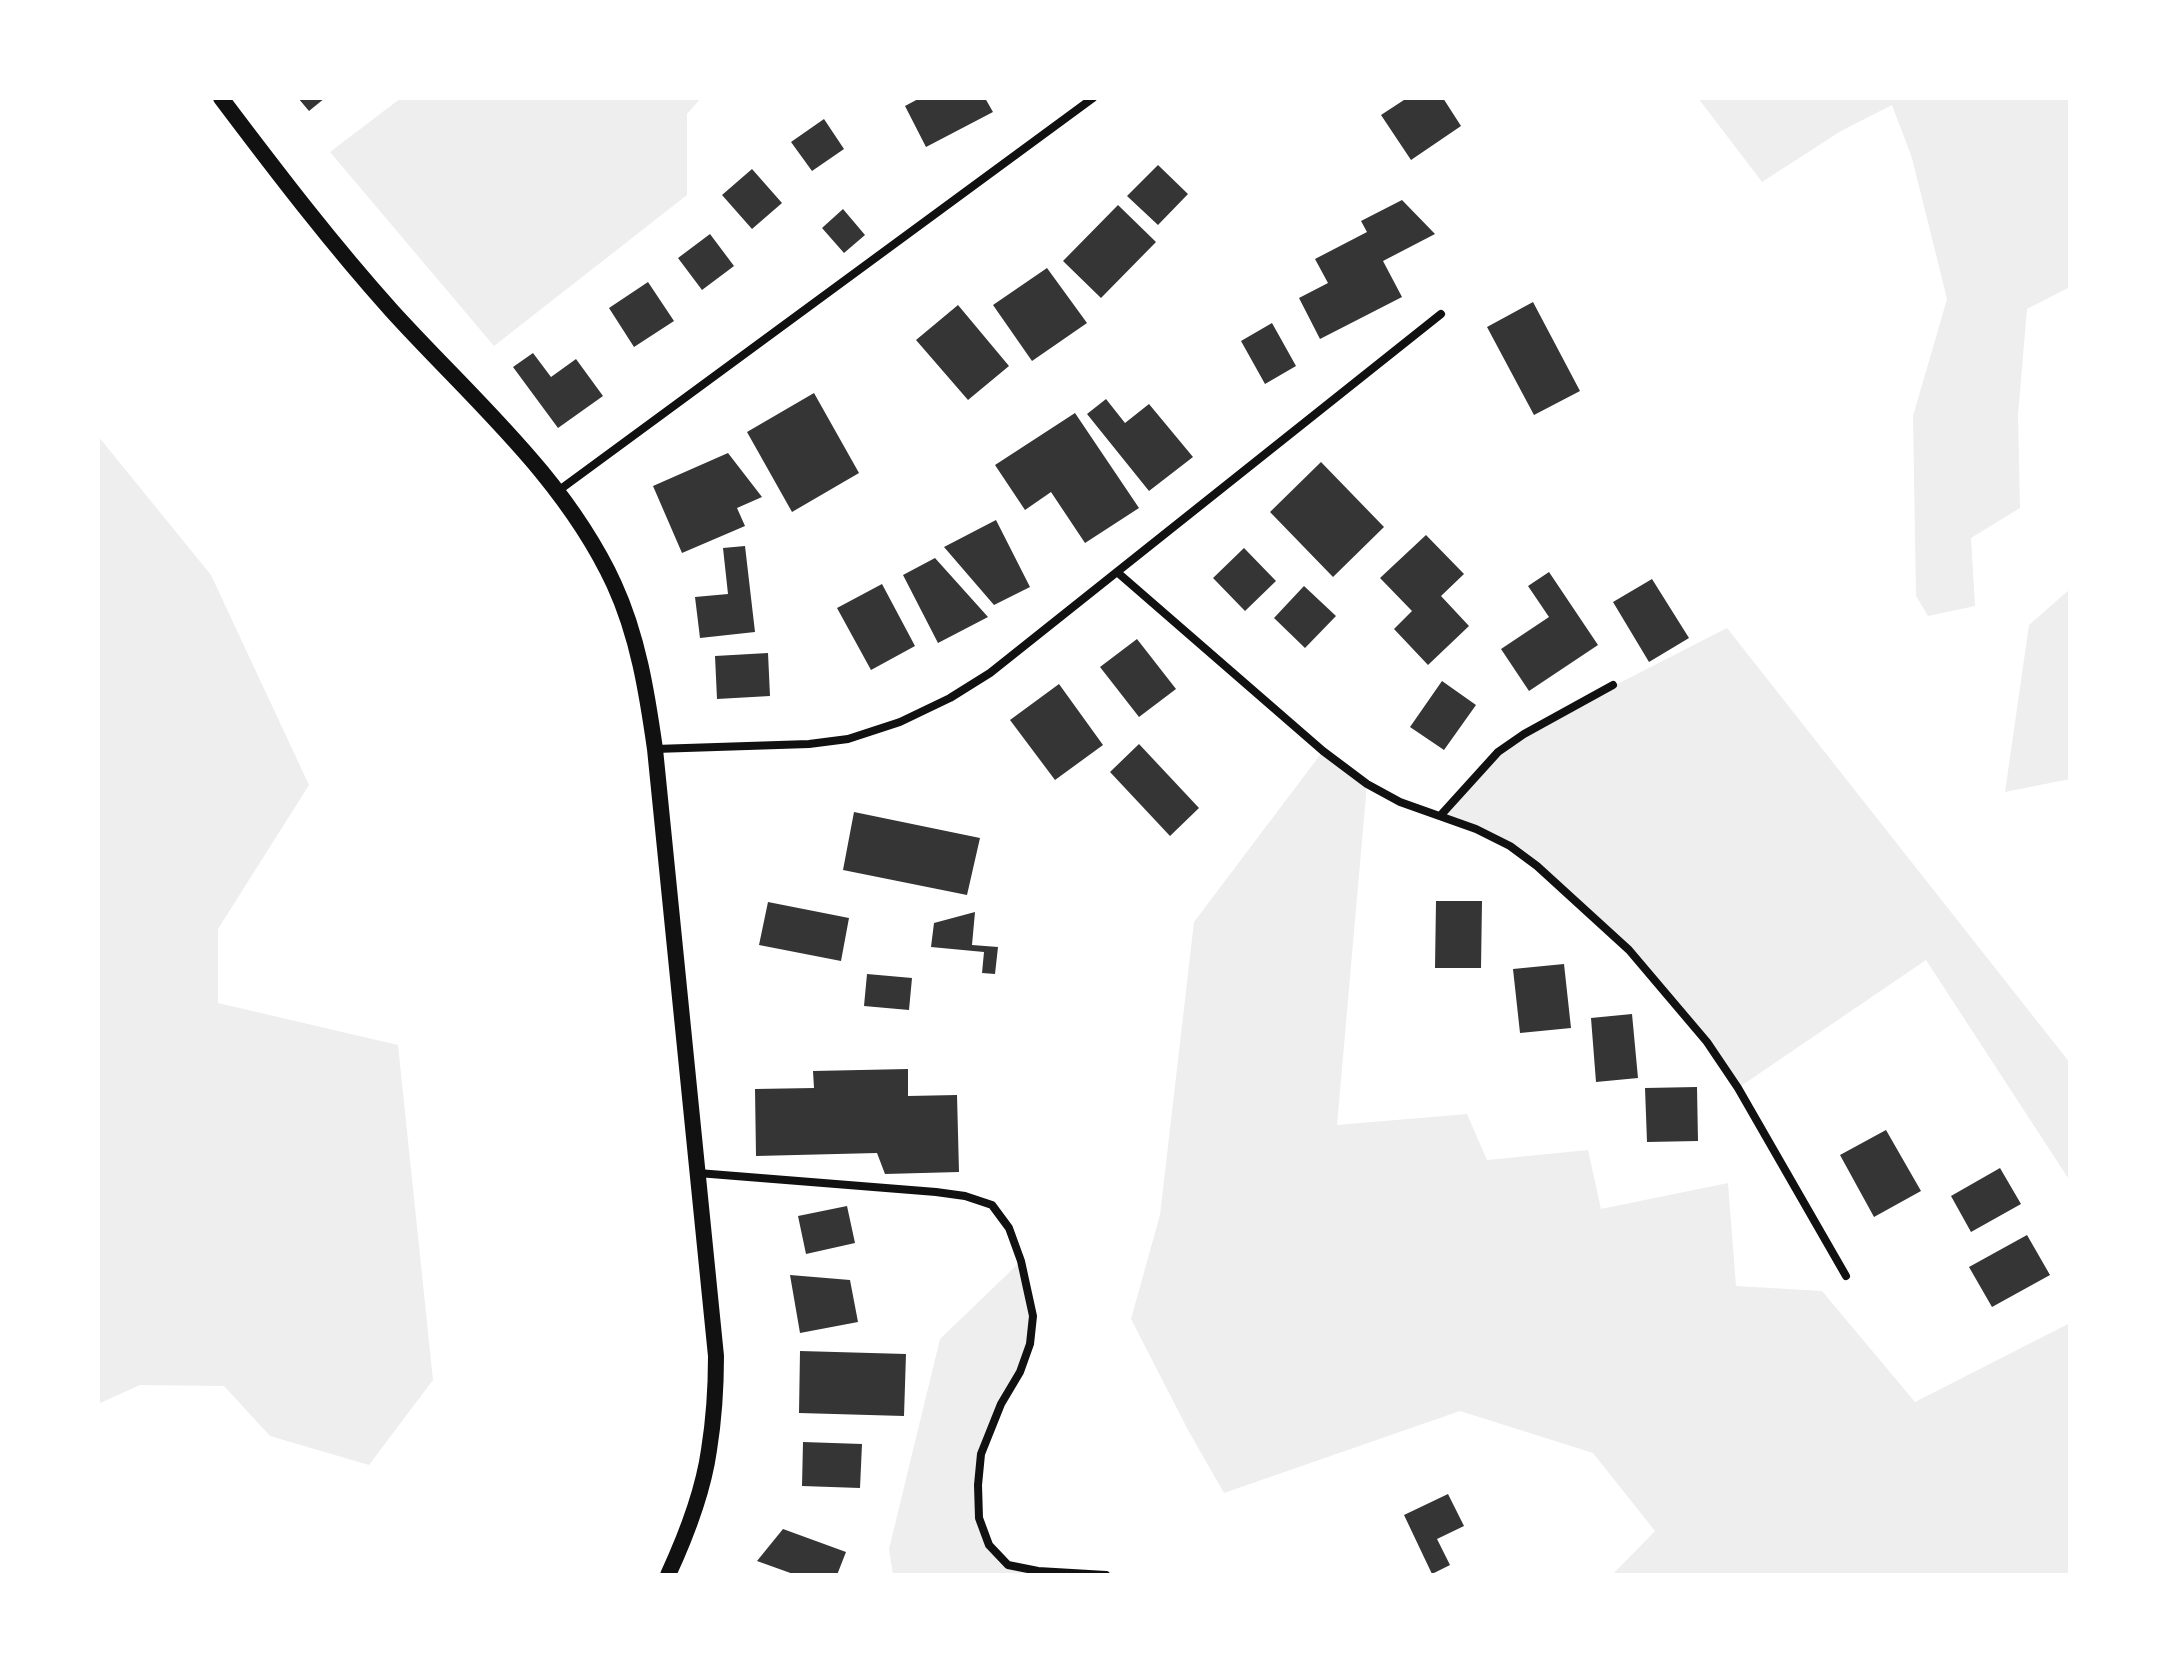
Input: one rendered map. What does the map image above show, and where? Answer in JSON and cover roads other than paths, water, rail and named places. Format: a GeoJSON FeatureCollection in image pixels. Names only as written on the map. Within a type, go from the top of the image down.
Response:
{"type":"FeatureCollection","features":[{"type":"Feature","properties":{"kind":"main road"},"geometry":{"type":"LineString","coordinates":[[221,98],[349,263],[558,491],[588,536],[614,585],[635,643],[655,749],[716,1356],[715,1406],[709,1454],[697,1500],[668,1575]]}},
{"type":"Feature","properties":{"kind":"street"},"geometry":{"type":"LineString","coordinates":[[558,491],[1093,98]]}},
{"type":"Feature","properties":{"kind":"street"},"geometry":{"type":"LineString","coordinates":[[655,749],[809,744],[848,739],[900,722],[950,698],[990,673],[1441,314]]}},
{"type":"Feature","properties":{"kind":"street"},"geometry":{"type":"LineString","coordinates":[[1117,572],[1323,751],[1367,784],[1400,802],[1476,829],[1510,846],[1537,866],[1629,950],[1707,1042],[1738,1088],[1846,1276]]}},
{"type":"Feature","properties":{"kind":"street"},"geometry":{"type":"LineString","coordinates":[[1440,816],[1498,752],[1524,734],[1613,685]]}},
{"type":"Feature","properties":{"kind":"street"},"geometry":{"type":"LineString","coordinates":[[698,1173],[936,1192],[965,1196],[992,1205],[1009,1228],[1028,1287],[1033,1316],[1030,1344],[1020,1372],[1001,1404],[981,1454],[979,1518],[989,1545],[1008,1565],[1038,1571],[1106,1575]]}}]}
